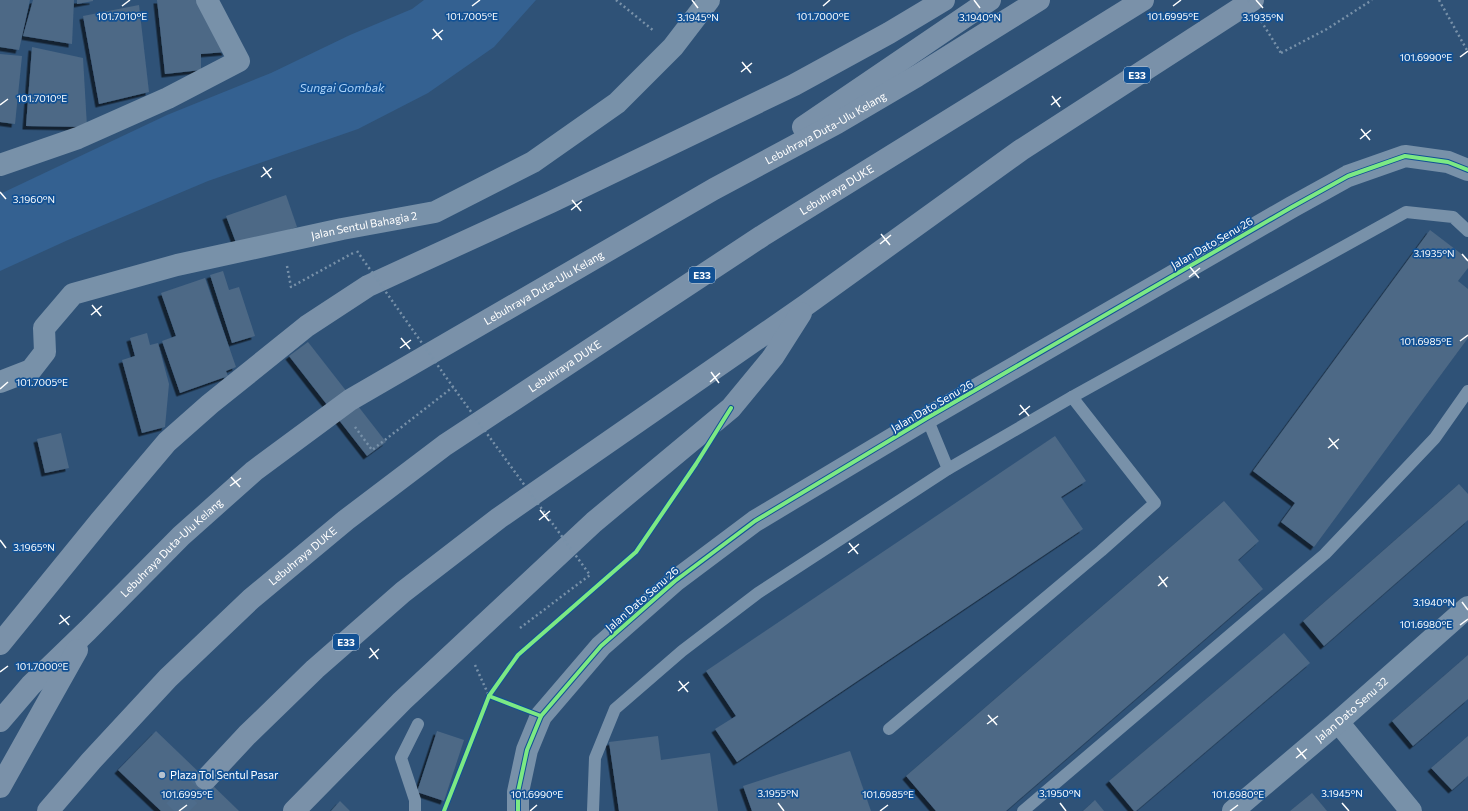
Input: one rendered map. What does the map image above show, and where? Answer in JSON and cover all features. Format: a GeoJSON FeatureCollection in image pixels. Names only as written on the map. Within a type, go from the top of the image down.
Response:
{"type":"FeatureCollection","features":[{"type":"Feature","properties":{"kind":"highway"},"geometry":{"type":"LineString","coordinates":[[0,644],[167,442],[210,404],[306,326],[368,286],[551,202],[794,85],[889,33],[944,0]]}},
{"type":"Feature","properties":{"kind":"highway"},"geometry":{"type":"LineString","coordinates":[[714,189],[906,56],[990,0]]}},
{"type":"Feature","properties":{"kind":"highway","name":"Lebuhraya Duta-Ulu Kelang"},"geometry":{"type":"LineString","coordinates":[[88,630],[181,536],[254,471],[350,400],[714,189],[837,123],[917,76],[1039,0]]}},
{"type":"Feature","properties":{"kind":"highway","name":"Lebuhraya DUKE"},"geometry":{"type":"LineString","coordinates":[[48,811],[91,761],[168,678],[251,599],[346,520],[445,445],[762,236],[1143,0]]}},
{"type":"Feature","properties":{"kind":"highway","name":"E33"},"geometry":{"type":"LineString","coordinates":[[206,780],[247,735],[316,669],[403,592],[498,518],[806,305],[1021,150],[1253,0]]}},
{"type":"Feature","properties":{"kind":"highway"},"geometry":{"type":"LineString","coordinates":[[294,811],[402,701],[594,522],[730,408],[773,358],[806,305]]}},
{"type":"Feature","properties":{"kind":"highway"},"geometry":{"type":"LineString","coordinates":[[0,721],[30,685],[88,630]]}},
{"type":"Feature","properties":{"kind":"highway"},"geometry":{"type":"LineString","coordinates":[[0,787],[88,630]]}},
{"type":"Feature","properties":{"kind":"street"},"geometry":{"type":"LineString","coordinates":[[0,165],[78,138],[168,98],[239,61],[207,0]]}},
{"type":"Feature","properties":{"kind":"street","name":"Jalan Sentul Bahagia 2"},"geometry":{"type":"LineString","coordinates":[[0,382],[31,370],[45,352],[44,328],[73,294],[177,265],[342,229],[436,212],[533,162],[617,103],[673,47],[709,0]]}},
{"type":"Feature","properties":{"kind":"street","name":"Jalan Dato Senu 26"},"geometry":{"type":"LineString","coordinates":[[518,811],[518,792],[527,750],[541,716],[601,646],[675,581],[755,521],[927,418],[1348,176],[1404,156],[1448,162],[1468,170]]}},
{"type":"Feature","properties":{"kind":"street","name":"Jalan Dato Senu 32"},"geometry":{"type":"LineString","coordinates":[[1234,811],[1338,722],[1468,607]]}},
{"type":"Feature","properties":{"kind":"street"},"geometry":{"type":"LineString","coordinates":[[1338,722],[1411,811]]}},
{"type":"Feature","properties":{"kind":"lane"},"geometry":{"type":"LineString","coordinates":[[593,811],[595,758],[615,709],[682,652],[758,593],[948,469],[1072,397],[1406,212],[1453,217],[1468,231]]}},
{"type":"Feature","properties":{"kind":"lane"},"geometry":{"type":"LineString","coordinates":[[1023,811],[1325,554],[1434,438],[1468,391]]}},
{"type":"Feature","properties":{"kind":"lane"},"geometry":{"type":"LineString","coordinates":[[889,729],[1095,556],[1155,503],[1072,397]]}},
{"type":"Feature","properties":{"kind":"lane"},"geometry":{"type":"LineString","coordinates":[[927,418],[948,469]]}},
{"type":"Feature","properties":{"kind":"lane"},"geometry":{"type":"LineString","coordinates":[[415,811],[415,800],[401,758],[418,724]]}},
{"type":"Feature","properties":{"kind":"path"},"geometry":{"type":"LineString","coordinates":[[616,0],[673,47]]}},
{"type":"Feature","properties":{"kind":"path"},"geometry":{"type":"LineString","coordinates":[[1248,0],[1281,53],[1327,29],[1372,0]]}},
{"type":"Feature","properties":{"kind":"path"},"geometry":{"type":"LineString","coordinates":[[1439,0],[1468,52]]}},
{"type":"Feature","properties":{"kind":"path"},"geometry":{"type":"LineString","coordinates":[[291,288],[357,251],[590,575],[516,630]]}},
{"type":"Feature","properties":{"kind":"path"},"geometry":{"type":"LineString","coordinates":[[340,408],[372,450],[453,386]]}},
{"type":"Feature","properties":{"kind":"path"},"geometry":{"type":"LineString","coordinates":[[470,667],[474,662],[489,696]]}},
{"type":"Feature","properties":{"kind":"path"},"geometry":{"type":"LineString","coordinates":[[486,703],[493,690]]}},
{"type":"Feature","properties":{"kind":"path"},"geometry":{"type":"LineString","coordinates":[[489,696],[496,698]]}},
{"type":"Feature","properties":{"kind":"water","name":"Sungai Gombak"},"geometry":{"type":"Polygon","coordinates":[[[424,0],[536,0],[494,47],[428,93],[358,129],[208,181],[68,240],[0,271],[0,194],[167,115],[271,73],[350,35],[412,9],[424,0]]]}},
{"type":"Feature","properties":{"kind":"building"},"geometry":{"type":"Polygon","coordinates":[[[0,0],[30,0],[19,50],[0,47],[0,0]]]}},
{"type":"Feature","properties":{"kind":"building"},"geometry":{"type":"Polygon","coordinates":[[[33,0],[74,0],[72,44],[23,36],[33,0]]]}},
{"type":"Feature","properties":{"kind":"building"},"geometry":{"type":"Polygon","coordinates":[[[77,0],[93,0],[93,1],[77,4],[77,0]]]}},
{"type":"Feature","properties":{"kind":"building"},"geometry":{"type":"Polygon","coordinates":[[[157,0],[198,0],[226,52],[201,54],[201,70],[165,74],[157,0]]]}},
{"type":"Feature","properties":{"kind":"building"},"geometry":{"type":"Polygon","coordinates":[[[139,5],[149,92],[99,104],[83,16],[139,5]]]}},
{"type":"Feature","properties":{"kind":"building"},"geometry":{"type":"Polygon","coordinates":[[[32,47],[83,58],[87,127],[26,126],[32,47]]]}},
{"type":"Feature","properties":{"kind":"building"},"geometry":{"type":"Polygon","coordinates":[[[0,54],[22,56],[15,124],[0,122],[0,54]]]}},
{"type":"Feature","properties":{"kind":"building"},"geometry":{"type":"Polygon","coordinates":[[[286,195],[297,227],[238,248],[226,216],[286,195]]]}},
{"type":"Feature","properties":{"kind":"building"},"geometry":{"type":"Polygon","coordinates":[[[1430,230],[1468,259],[1468,268],[1458,281],[1468,289],[1468,338],[1314,547],[1281,522],[1295,503],[1253,471],[1430,230]]]}},
{"type":"Feature","properties":{"kind":"building"},"geometry":{"type":"Polygon","coordinates":[[[223,271],[229,290],[239,287],[255,336],[232,343],[210,275],[223,271]]]}},
{"type":"Feature","properties":{"kind":"building"},"geometry":{"type":"Polygon","coordinates":[[[205,278],[236,367],[226,371],[228,376],[180,393],[162,341],[176,336],[161,293],[205,278]]]}},
{"type":"Feature","properties":{"kind":"building"},"geometry":{"type":"Polygon","coordinates":[[[147,333],[150,345],[158,343],[169,384],[165,427],[142,433],[122,360],[135,356],[130,338],[147,333]]]}},
{"type":"Feature","properties":{"kind":"building"},"geometry":{"type":"Polygon","coordinates":[[[308,342],[386,442],[367,456],[289,356],[308,342]]]}},
{"type":"Feature","properties":{"kind":"building"},"geometry":{"type":"Polygon","coordinates":[[[61,433],[69,468],[45,473],[37,439],[61,433]]]}},
{"type":"Feature","properties":{"kind":"building"},"geometry":{"type":"Polygon","coordinates":[[[1055,436],[1086,481],[1061,497],[1083,529],[737,762],[715,729],[736,716],[706,671],[1055,436]]]}},
{"type":"Feature","properties":{"kind":"building"},"geometry":{"type":"Polygon","coordinates":[[[1459,484],[1468,494],[1468,520],[1324,646],[1303,621],[1459,484]]]}},
{"type":"Feature","properties":{"kind":"building"},"geometry":{"type":"Polygon","coordinates":[[[1224,501],[1259,541],[1238,560],[1263,589],[1006,811],[936,811],[906,776],[1224,501]]]}},
{"type":"Feature","properties":{"kind":"building"},"geometry":{"type":"Polygon","coordinates":[[[1284,633],[1310,663],[1136,811],[1134,811],[1109,781],[1284,633]]]}},
{"type":"Feature","properties":{"kind":"building"},"geometry":{"type":"Polygon","coordinates":[[[1468,655],[1468,699],[1413,746],[1392,721],[1468,655]]]}},
{"type":"Feature","properties":{"kind":"building","name":"Plaza Tol Sentul Pasar"},"geometry":{"type":"Polygon","coordinates":[[[156,731],[239,811],[161,811],[118,770],[156,731]]]}},
{"type":"Feature","properties":{"kind":"building"},"geometry":{"type":"Polygon","coordinates":[[[437,731],[464,740],[444,801],[417,792],[437,731]]]}},
{"type":"Feature","properties":{"kind":"building"},"geometry":{"type":"Polygon","coordinates":[[[658,736],[661,760],[710,753],[718,811],[619,811],[609,742],[658,736]]]}},
{"type":"Feature","properties":{"kind":"building"},"geometry":{"type":"Polygon","coordinates":[[[1468,736],[1468,776],[1452,790],[1431,768],[1468,736]]]}},
{"type":"Feature","properties":{"kind":"building"},"geometry":{"type":"Polygon","coordinates":[[[850,751],[871,811],[752,811],[743,786],[850,751]]]}},
{"type":"Feature","properties":{"kind":"building"},"geometry":{"type":"Polygon","coordinates":[[[1312,793],[1327,811],[1290,811],[1312,793]]]}},
{"type":"Feature","properties":{"kind":"building"},"geometry":{"type":"Polygon","coordinates":[[[1095,800],[1104,811],[1083,811],[1095,800]]]}},
{"type":"Feature","properties":{"kind":"building"},"geometry":{"type":"Polygon","coordinates":[[[340,801],[350,811],[331,811],[340,801]]]}},
{"type":"Feature","properties":{"kind":"tunnel"},"geometry":{"type":"LineString","coordinates":[[174,811],[206,779]]}},
{"type":"Feature","properties":{"kind":"cycle path"},"geometry":{"type":"LineString","coordinates":[[518,811],[518,792],[527,750],[541,716],[601,646],[675,581],[755,521],[927,418],[1348,176],[1405,156],[1448,162],[1468,170]]}},
{"type":"Feature","properties":{"kind":"cycle path"},"geometry":{"type":"LineString","coordinates":[[444,811],[489,696],[518,655],[636,552],[696,464],[731,408]]}},
{"type":"Feature","properties":{"kind":"cycle path"},"geometry":{"type":"LineString","coordinates":[[489,696],[541,716]]}},
{"type":"Feature","properties":{"kind":"place","name":"Plaza Tol Sentul Pasar"},"geometry":{"type":"Point","coordinates":[162,775]}}]}
